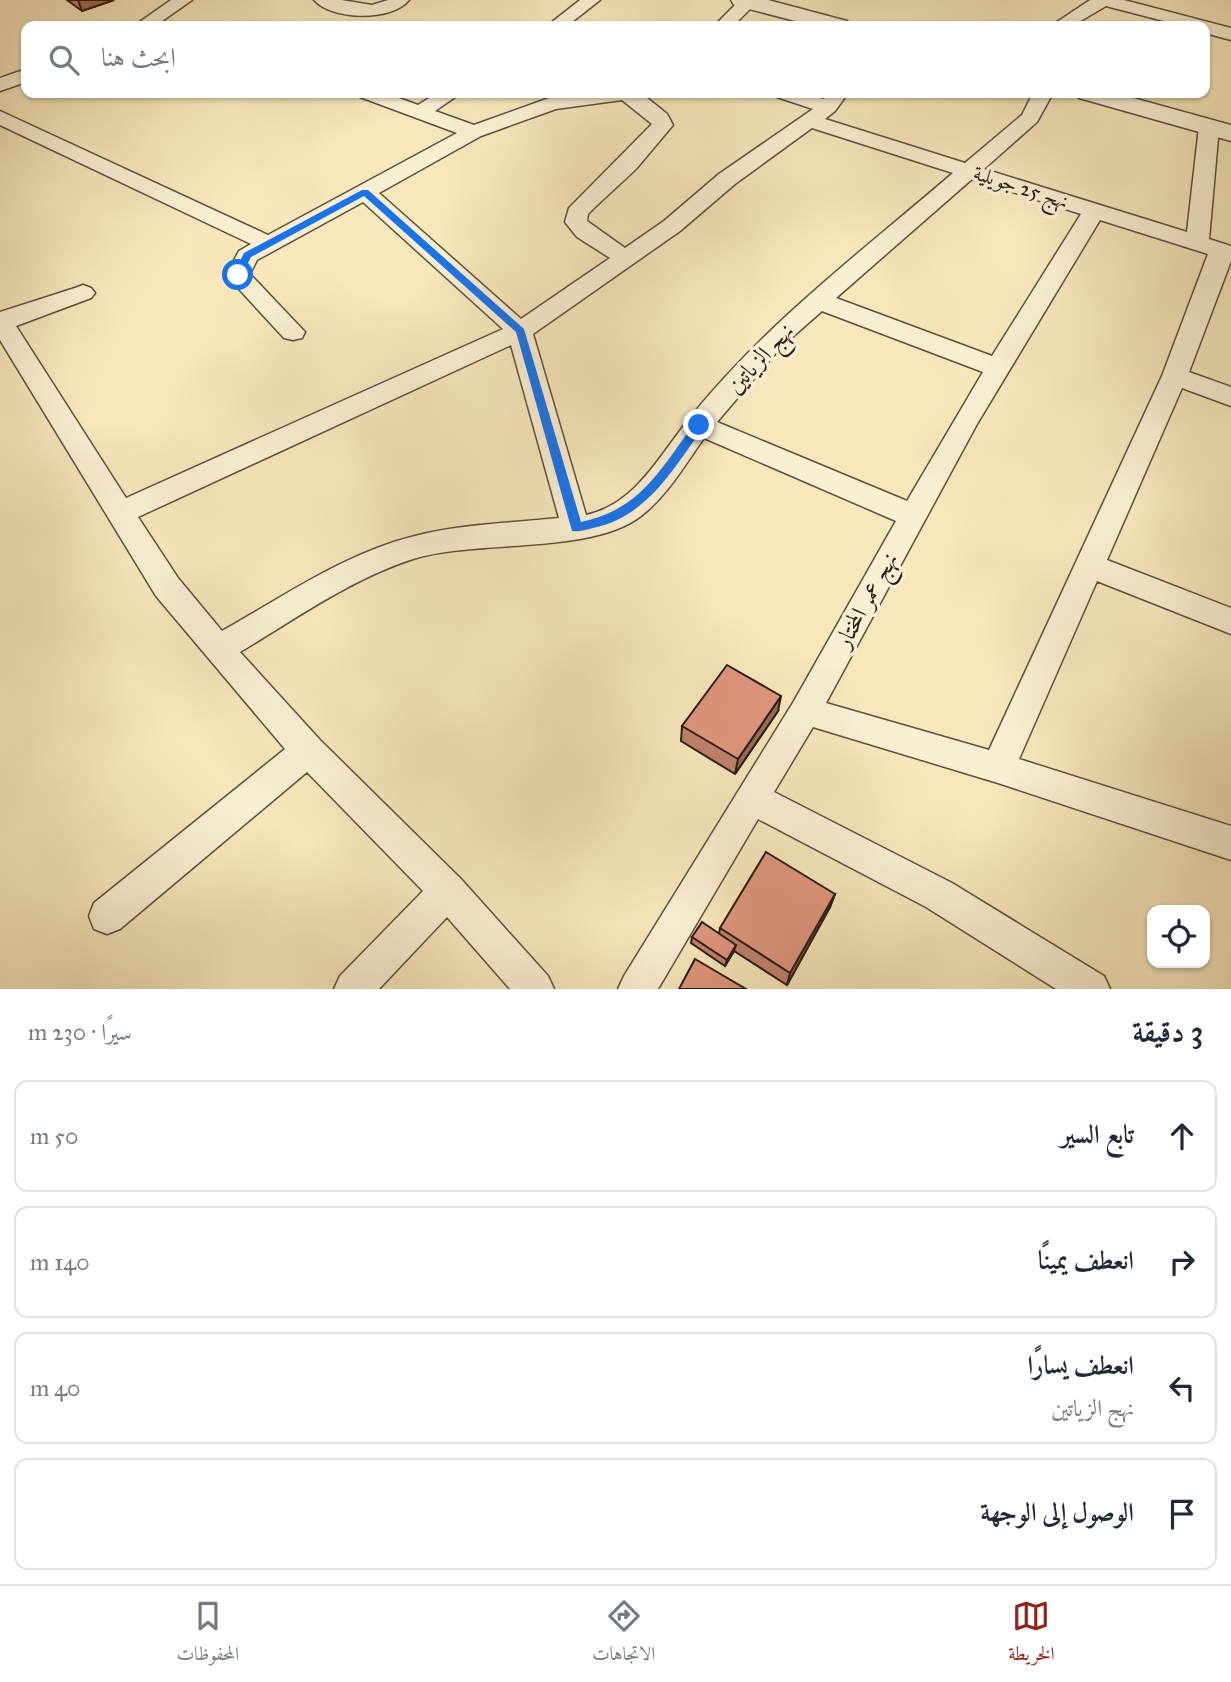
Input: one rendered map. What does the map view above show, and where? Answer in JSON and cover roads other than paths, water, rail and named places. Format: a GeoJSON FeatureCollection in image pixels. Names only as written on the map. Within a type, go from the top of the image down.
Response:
{"type":"FeatureCollection","features":[{"type":"Feature","properties":{"kind":"street"},"geometry":{"type":"LineString","coordinates":[[155,21],[183,0]]}},
{"type":"Feature","properties":{"kind":"street"},"geometry":{"type":"LineString","coordinates":[[323,0],[364,11],[379,12],[400,0]]}},
{"type":"Feature","properties":{"kind":"street"},"geometry":{"type":"LineString","coordinates":[[563,21],[591,0]]}},
{"type":"Feature","properties":{"kind":"street"},"geometry":{"type":"LineString","coordinates":[[727,21],[746,0],[821,21]]}},
{"type":"Feature","properties":{"kind":"street"},"geometry":{"type":"LineString","coordinates":[[1069,3],[1099,3],[1181,21]]}},
{"type":"Feature","properties":{"kind":"street"},"geometry":{"type":"LineString","coordinates":[[1068,21],[1099,3]]}},
{"type":"Feature","properties":{"kind":"street"},"geometry":{"type":"LineString","coordinates":[[1210,28],[1231,34]]}},
{"type":"Feature","properties":{"kind":"street"},"geometry":{"type":"LineString","coordinates":[[0,85],[21,77]]}},
{"type":"Feature","properties":{"kind":"street"},"geometry":{"type":"LineString","coordinates":[[382,98],[474,132]]}},
{"type":"Feature","properties":{"kind":"street"},"geometry":{"type":"LineString","coordinates":[[421,111],[443,98]]}},
{"type":"Feature","properties":{"kind":"street"},"geometry":{"type":"LineString","coordinates":[[293,332],[238,275],[247,256],[474,132],[552,103],[595,98]]}},
{"type":"Feature","properties":{"kind":"street"},"geometry":{"type":"LineString","coordinates":[[625,258],[585,232],[576,222],[577,213],[586,202],[628,164],[663,125],[660,118],[634,98]]}},
{"type":"Feature","properties":{"kind":"street","name":"نهج 25 جويلية"},"geometry":{"type":"LineString","coordinates":[[799,98],[826,107],[971,171],[1216,250]]}},
{"type":"Feature","properties":{"kind":"street","name":"نهج الزياتين"},"geometry":{"type":"LineString","coordinates":[[218,649],[374,561],[414,547],[455,539],[576,528],[604,522],[629,510],[651,490],[699,425],[772,341],[1030,118],[1040,98]]}},
{"type":"Feature","properties":{"kind":"street"},"geometry":{"type":"LineString","coordinates":[[998,768],[1175,376],[1216,250],[1220,130],[1106,98]]}},
{"type":"Feature","properties":{"kind":"street"},"geometry":{"type":"LineString","coordinates":[[122,512],[520,331],[671,226],[727,179],[826,107]]}},
{"type":"Feature","properties":{"kind":"street"},"geometry":{"type":"LineString","coordinates":[[0,117],[267,243]]}},
{"type":"Feature","properties":{"kind":"street"},"geometry":{"type":"LineString","coordinates":[[365,192],[520,331],[576,528]]}},
{"type":"Feature","properties":{"kind":"street","name":"نهج عمر المختار"},"geometry":{"type":"LineString","coordinates":[[637,989],[805,711],[998,368],[1094,211]]}},
{"type":"Feature","properties":{"kind":"street"},"geometry":{"type":"LineString","coordinates":[[83,293],[1,322],[167,587],[308,751],[448,891],[535,989]]}},
{"type":"Feature","properties":{"kind":"street"},"geometry":{"type":"LineString","coordinates":[[817,300],[998,368]]}},
{"type":"Feature","properties":{"kind":"street"},"geometry":{"type":"LineString","coordinates":[[1175,376],[1231,397]]}},
{"type":"Feature","properties":{"kind":"street"},"geometry":{"type":"LineString","coordinates":[[699,425],[913,516]]}},
{"type":"Feature","properties":{"kind":"street"},"geometry":{"type":"LineString","coordinates":[[1091,566],[1231,621]]}},
{"type":"Feature","properties":{"kind":"street"},"geometry":{"type":"LineString","coordinates":[[805,711],[998,768],[1231,843]]}},
{"type":"Feature","properties":{"kind":"street"},"geometry":{"type":"LineString","coordinates":[[107,916],[308,751]]}},
{"type":"Feature","properties":{"kind":"street"},"geometry":{"type":"LineString","coordinates":[[753,799],[939,895],[1091,989]]}},
{"type":"Feature","properties":{"kind":"street"},"geometry":{"type":"LineString","coordinates":[[353,989],[448,891]]}}]}
